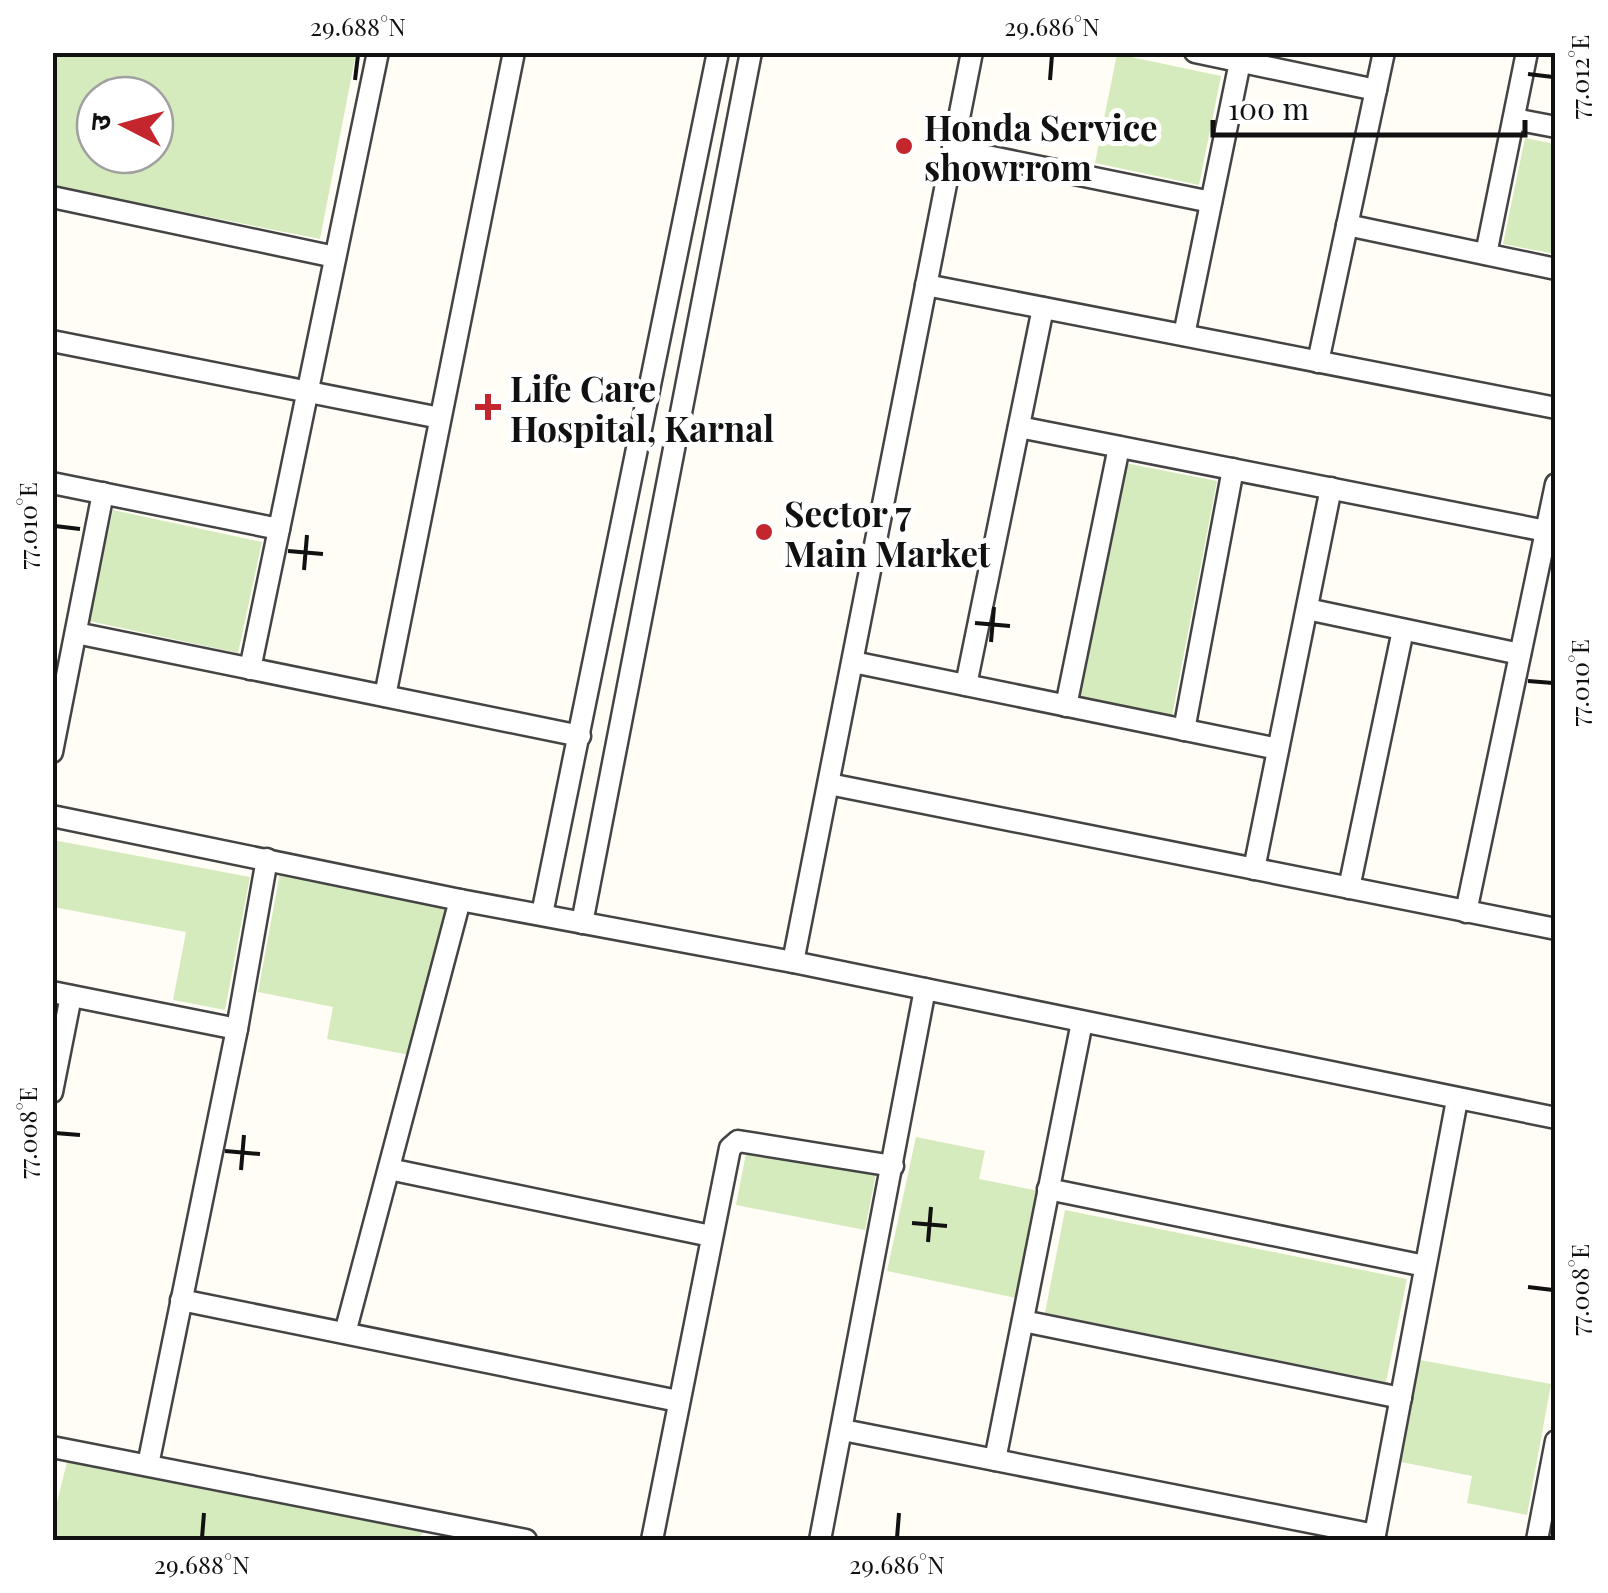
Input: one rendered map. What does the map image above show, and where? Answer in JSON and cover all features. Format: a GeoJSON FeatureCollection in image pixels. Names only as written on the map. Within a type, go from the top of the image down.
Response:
{"type":"FeatureCollection","features":[{"type":"Feature","properties":{"kind":"street"},"geometry":{"type":"LineString","coordinates":[[250,669],[378,52]]}},
{"type":"Feature","properties":{"kind":"street"},"geometry":{"type":"LineString","coordinates":[[385,696],[514,52]]}},
{"type":"Feature","properties":{"kind":"street"},"geometry":{"type":"LineString","coordinates":[[542,914],[718,52]]}},
{"type":"Feature","properties":{"kind":"street"},"geometry":{"type":"LineString","coordinates":[[582,922],[751,52]]}},
{"type":"Feature","properties":{"kind":"street"},"geometry":{"type":"LineString","coordinates":[[793,962],[972,52]]}},
{"type":"Feature","properties":{"kind":"street"},"geometry":{"type":"LineString","coordinates":[[1194,52],[1376,90]]}},
{"type":"Feature","properties":{"kind":"street"},"geometry":{"type":"LineString","coordinates":[[1318,362],[1384,52]]}},
{"type":"Feature","properties":{"kind":"street"},"geometry":{"type":"LineString","coordinates":[[1486,254],[1527,52]]}},
{"type":"Feature","properties":{"kind":"street"},"geometry":{"type":"LineString","coordinates":[[1184,335],[1240,62]]}},
{"type":"Feature","properties":{"kind":"street"},"geometry":{"type":"LineString","coordinates":[[1514,119],[1556,127]]}},
{"type":"Feature","properties":{"kind":"street"},"geometry":{"type":"LineString","coordinates":[[953,149],[1211,202]]}},
{"type":"Feature","properties":{"kind":"street"},"geometry":{"type":"LineString","coordinates":[[52,198],[336,257]]}},
{"type":"Feature","properties":{"kind":"street"},"geometry":{"type":"LineString","coordinates":[[1347,225],[1556,269]]}},
{"type":"Feature","properties":{"kind":"street"},"geometry":{"type":"LineString","coordinates":[[683,227],[715,235]]}},
{"type":"Feature","properties":{"kind":"street"},"geometry":{"type":"LineString","coordinates":[[926,285],[1556,408]]}},
{"type":"Feature","properties":{"kind":"street"},"geometry":{"type":"LineString","coordinates":[[966,685],[1043,308]]}},
{"type":"Feature","properties":{"kind":"street"},"geometry":{"type":"LineString","coordinates":[[52,341],[440,418]]}},
{"type":"Feature","properties":{"kind":"street"},"geometry":{"type":"LineString","coordinates":[[1018,427],[1546,531]]}},
{"type":"Feature","properties":{"kind":"street"},"geometry":{"type":"LineString","coordinates":[[1066,706],[1119,447]]}},
{"type":"Feature","properties":{"kind":"street"},"geometry":{"type":"LineString","coordinates":[[1184,730],[1233,469]]}},
{"type":"Feature","properties":{"kind":"street"},"geometry":{"type":"LineString","coordinates":[[52,483],[280,529]]}},
{"type":"Feature","properties":{"kind":"street"},"geometry":{"type":"LineString","coordinates":[[1466,912],[1556,484]]}},
{"type":"Feature","properties":{"kind":"street"},"geometry":{"type":"LineString","coordinates":[[1254,869],[1331,488]]}},
{"type":"Feature","properties":{"kind":"street"},"geometry":{"type":"LineString","coordinates":[[52,752],[103,494]]}},
{"type":"Feature","properties":{"kind":"street"},"geometry":{"type":"LineString","coordinates":[[622,528],[656,535]]}},
{"type":"Feature","properties":{"kind":"street"},"geometry":{"type":"LineString","coordinates":[[1306,609],[1520,654]]}},
{"type":"Feature","properties":{"kind":"street"},"geometry":{"type":"LineString","coordinates":[[1350,888],[1404,630]]}},
{"type":"Feature","properties":{"kind":"street"},"geometry":{"type":"LineString","coordinates":[[76,633],[580,736]]}},
{"type":"Feature","properties":{"kind":"street"},"geometry":{"type":"LineString","coordinates":[[852,662],[1278,749]]}},
{"type":"Feature","properties":{"kind":"street"},"geometry":{"type":"LineString","coordinates":[[828,784],[1556,930]]}},
{"type":"Feature","properties":{"kind":"street"},"geometry":{"type":"LineString","coordinates":[[52,816],[1556,1118]]}},
{"type":"Feature","properties":{"kind":"street"},"geometry":{"type":"LineString","coordinates":[[148,1465],[267,858]]}},
{"type":"Feature","properties":{"kind":"street"},"geometry":{"type":"LineString","coordinates":[[344,1333],[460,900]]}},
{"type":"Feature","properties":{"kind":"street"},"geometry":{"type":"LineString","coordinates":[[820,1540],[925,989]]}},
{"type":"Feature","properties":{"kind":"street"},"geometry":{"type":"LineString","coordinates":[[52,1092],[62,994],[236,1029]]}},
{"type":"Feature","properties":{"kind":"street"},"geometry":{"type":"LineString","coordinates":[[996,1460],[1082,1022]]}},
{"type":"Feature","properties":{"kind":"street"},"geometry":{"type":"LineString","coordinates":[[843,1430],[1374,1538],[1458,1100]]}},
{"type":"Feature","properties":{"kind":"street"},"geometry":{"type":"LineString","coordinates":[[652,1540],[733,1143],[893,1166]]}},
{"type":"Feature","properties":{"kind":"street"},"geometry":{"type":"LineString","coordinates":[[389,1169],[711,1236]]}},
{"type":"Feature","properties":{"kind":"street"},"geometry":{"type":"LineString","coordinates":[[1048,1188],[1426,1266]]}},
{"type":"Feature","properties":{"kind":"street"},"geometry":{"type":"LineString","coordinates":[[181,1300],[678,1401]]}},
{"type":"Feature","properties":{"kind":"street"},"geometry":{"type":"LineString","coordinates":[[1022,1321],[1401,1398]]}},
{"type":"Feature","properties":{"kind":"street"},"geometry":{"type":"LineString","coordinates":[[1537,1540],[1551,1493],[1556,1442]]}},
{"type":"Feature","properties":{"kind":"street"},"geometry":{"type":"LineString","coordinates":[[52,1446],[526,1540]]}},
{"type":"Feature","properties":{"kind":"green space"},"geometry":{"type":"Polygon","coordinates":[[[52,53],[356,53],[320,239],[53,186],[52,53]]]}},
{"type":"Feature","properties":{"kind":"green space"},"geometry":{"type":"Polygon","coordinates":[[[1117,54],[1221,76],[1199,185],[1095,163],[1117,54]]]}},
{"type":"Feature","properties":{"kind":"green space"},"geometry":{"type":"Polygon","coordinates":[[[1525,138],[1555,144],[1555,254],[1503,244],[1525,138]]]}},
{"type":"Feature","properties":{"kind":"green space"},"geometry":{"type":"Polygon","coordinates":[[[1125,463],[1217,481],[1172,716],[1079,698],[1125,463]]]}},
{"type":"Feature","properties":{"kind":"green space"},"geometry":{"type":"Polygon","coordinates":[[[113,510],[262,542],[238,653],[89,621],[113,510]]]}},
{"type":"Feature","properties":{"kind":"green space"},"geometry":{"type":"Polygon","coordinates":[[[53,840],[250,877],[225,1010],[173,1000],[186,932],[53,907],[53,840]]]}},
{"type":"Feature","properties":{"kind":"green space"},"geometry":{"type":"Polygon","coordinates":[[[280,873],[449,908],[409,1055],[327,1039],[333,1007],[258,992],[280,873]]]}},
{"type":"Feature","properties":{"kind":"green space"},"geometry":{"type":"Polygon","coordinates":[[[916,1137],[985,1151],[979,1179],[1039,1191],[1016,1298],[887,1271],[916,1137]]]}},
{"type":"Feature","properties":{"kind":"green space"},"geometry":{"type":"Polygon","coordinates":[[[748,1143],[877,1168],[865,1230],[736,1205],[748,1143]]]}},
{"type":"Feature","properties":{"kind":"green space"},"geometry":{"type":"Polygon","coordinates":[[[1065,1210],[1407,1279],[1386,1382],[1045,1313],[1065,1210]]]}},
{"type":"Feature","properties":{"kind":"green space"},"geometry":{"type":"Polygon","coordinates":[[[1420,1360],[1551,1384],[1527,1515],[1467,1503],[1472,1476],[1401,1462],[1420,1360]]]}},
{"type":"Feature","properties":{"kind":"green space"},"geometry":{"type":"Polygon","coordinates":[[[67,1462],[427,1529],[416,1540],[53,1540],[53,1518],[67,1462]]]}},
{"type":"Feature","properties":{"kind":"place","name":"Honda Service showrrom"},"geometry":{"type":"Point","coordinates":[904,146]}},
{"type":"Feature","properties":{"kind":"place","name":"Life Care Hospital, Karnal"},"geometry":{"type":"Point","coordinates":[488,407]}},
{"type":"Feature","properties":{"kind":"place","name":"Sector 7 Main Market"},"geometry":{"type":"Point","coordinates":[764,532]}}]}
